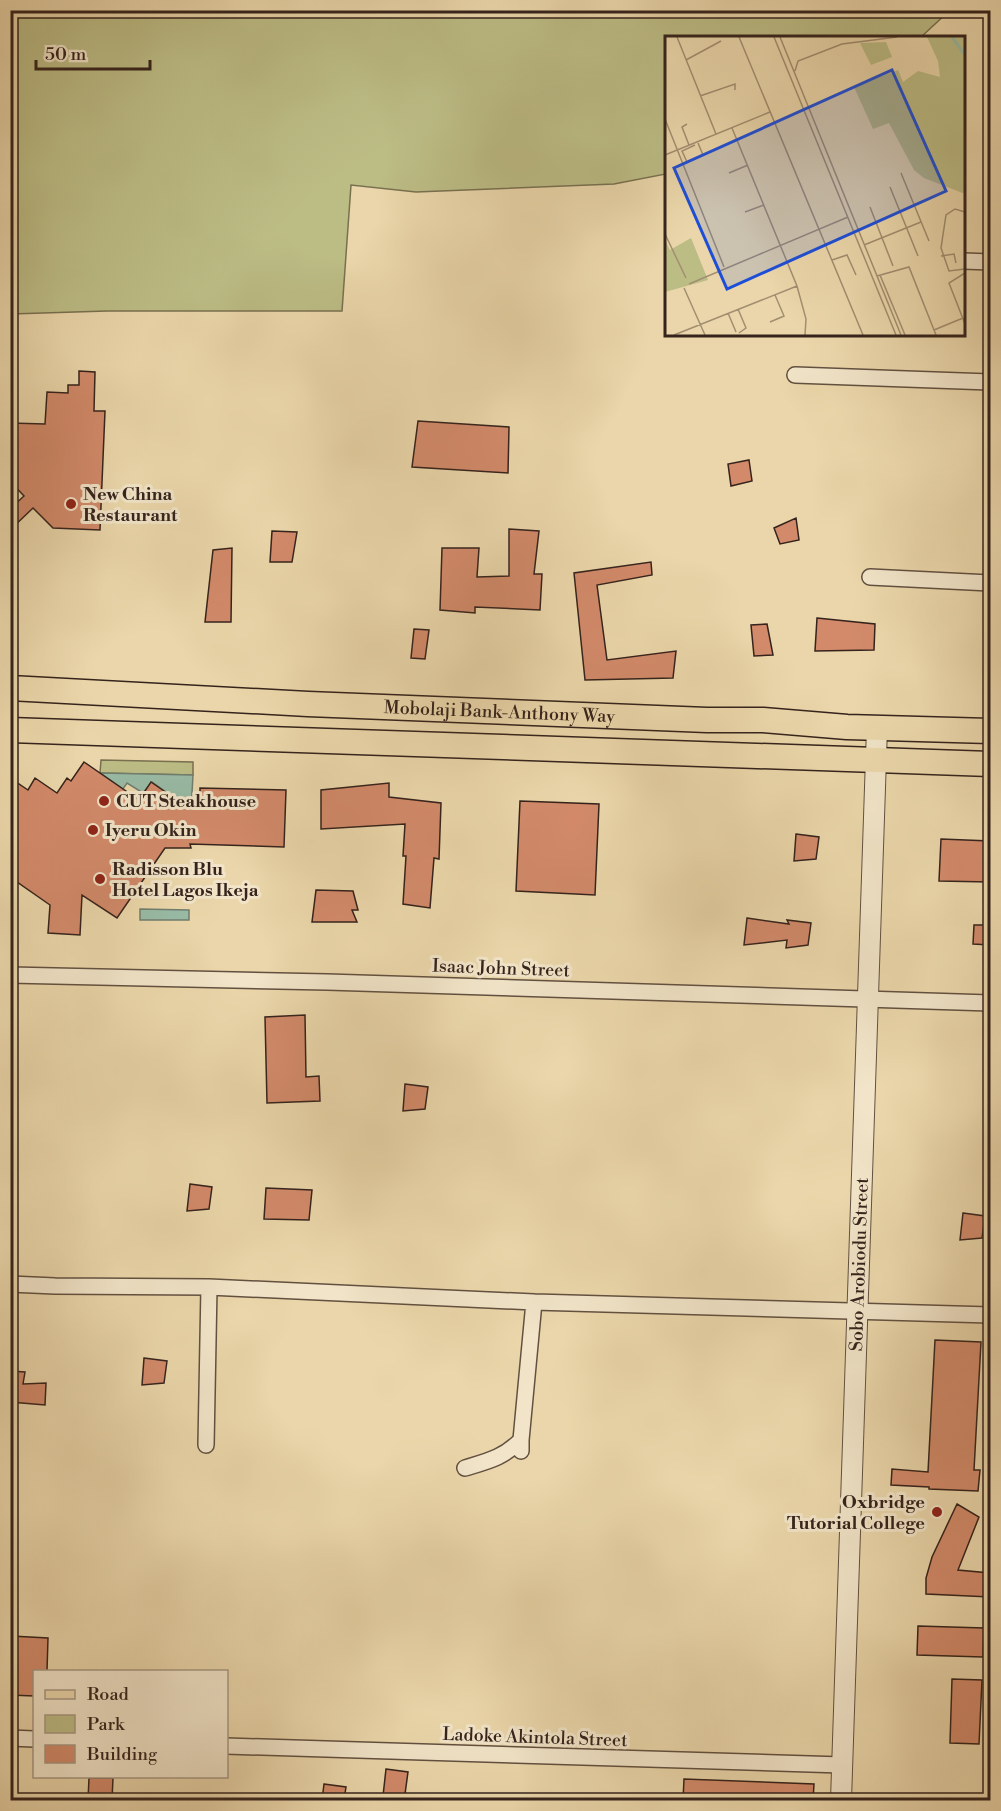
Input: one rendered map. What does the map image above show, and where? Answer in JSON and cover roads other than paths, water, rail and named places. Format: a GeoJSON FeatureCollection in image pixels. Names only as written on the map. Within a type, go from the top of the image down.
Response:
{"type":"FeatureCollection","features":[{"type":"Feature","properties":{"kind":"main road","name":"Mobolaji Bank-Anthony Way"},"geometry":{"type":"LineString","coordinates":[[10,690],[990,731]]}},
{"type":"Feature","properties":{"kind":"main road"},"geometry":{"type":"LineString","coordinates":[[10,690],[23,700],[25,710],[17,723],[10,727]]}},
{"type":"Feature","properties":{"kind":"main road"},"geometry":{"type":"LineString","coordinates":[[72,691],[59,698],[55,707],[55,716],[60,723],[73,731]]}},
{"type":"Feature","properties":{"kind":"main road","name":"Mobolaji Bank-Anthony Way"},"geometry":{"type":"LineString","coordinates":[[10,727],[990,764]]}},
{"type":"Feature","properties":{"kind":"street"},"geometry":{"type":"LineString","coordinates":[[965,261],[990,262]]}},
{"type":"Feature","properties":{"kind":"street"},"geometry":{"type":"LineString","coordinates":[[795,375],[990,382]]}},
{"type":"Feature","properties":{"kind":"street"},"geometry":{"type":"LineString","coordinates":[[870,577],[990,583]]}},
{"type":"Feature","properties":{"kind":"street","name":"Sobo Arobiodu Street"},"geometry":{"type":"LineString","coordinates":[[841,1800],[877,728]]}},
{"type":"Feature","properties":{"kind":"street","name":"Isaac John Street"},"geometry":{"type":"LineString","coordinates":[[10,975],[327,982],[990,1003]]}},
{"type":"Feature","properties":{"kind":"street"},"geometry":{"type":"LineString","coordinates":[[10,1284],[209,1287],[534,1302],[990,1315]]}},
{"type":"Feature","properties":{"kind":"street"},"geometry":{"type":"LineString","coordinates":[[206,1445],[209,1287]]}},
{"type":"Feature","properties":{"kind":"street"},"geometry":{"type":"LineString","coordinates":[[465,1468],[497,1459],[521,1446],[534,1302]]}},
{"type":"Feature","properties":{"kind":"street"},"geometry":{"type":"LineString","coordinates":[[10,1738],[33,1738]]}},
{"type":"Feature","properties":{"kind":"street","name":"Ladoke Akintola Street"},"geometry":{"type":"LineString","coordinates":[[228,1746],[842,1765]]}},
{"type":"Feature","properties":{"kind":"place","name":"New China Restaurant"},"geometry":{"type":"Point","coordinates":[71,504]}},
{"type":"Feature","properties":{"kind":"place","name":"CUT Steakhouse"},"geometry":{"type":"Point","coordinates":[104,801]}},
{"type":"Feature","properties":{"kind":"place","name":"Iyeru Okin"},"geometry":{"type":"Point","coordinates":[93,830]}},
{"type":"Feature","properties":{"kind":"place","name":"Radisson Blu Hotel Lagos Ikeja"},"geometry":{"type":"Point","coordinates":[100,879]}},
{"type":"Feature","properties":{"kind":"place","name":"Oxbridge Tutorial College"},"geometry":{"type":"Point","coordinates":[937,1512]}}]}
